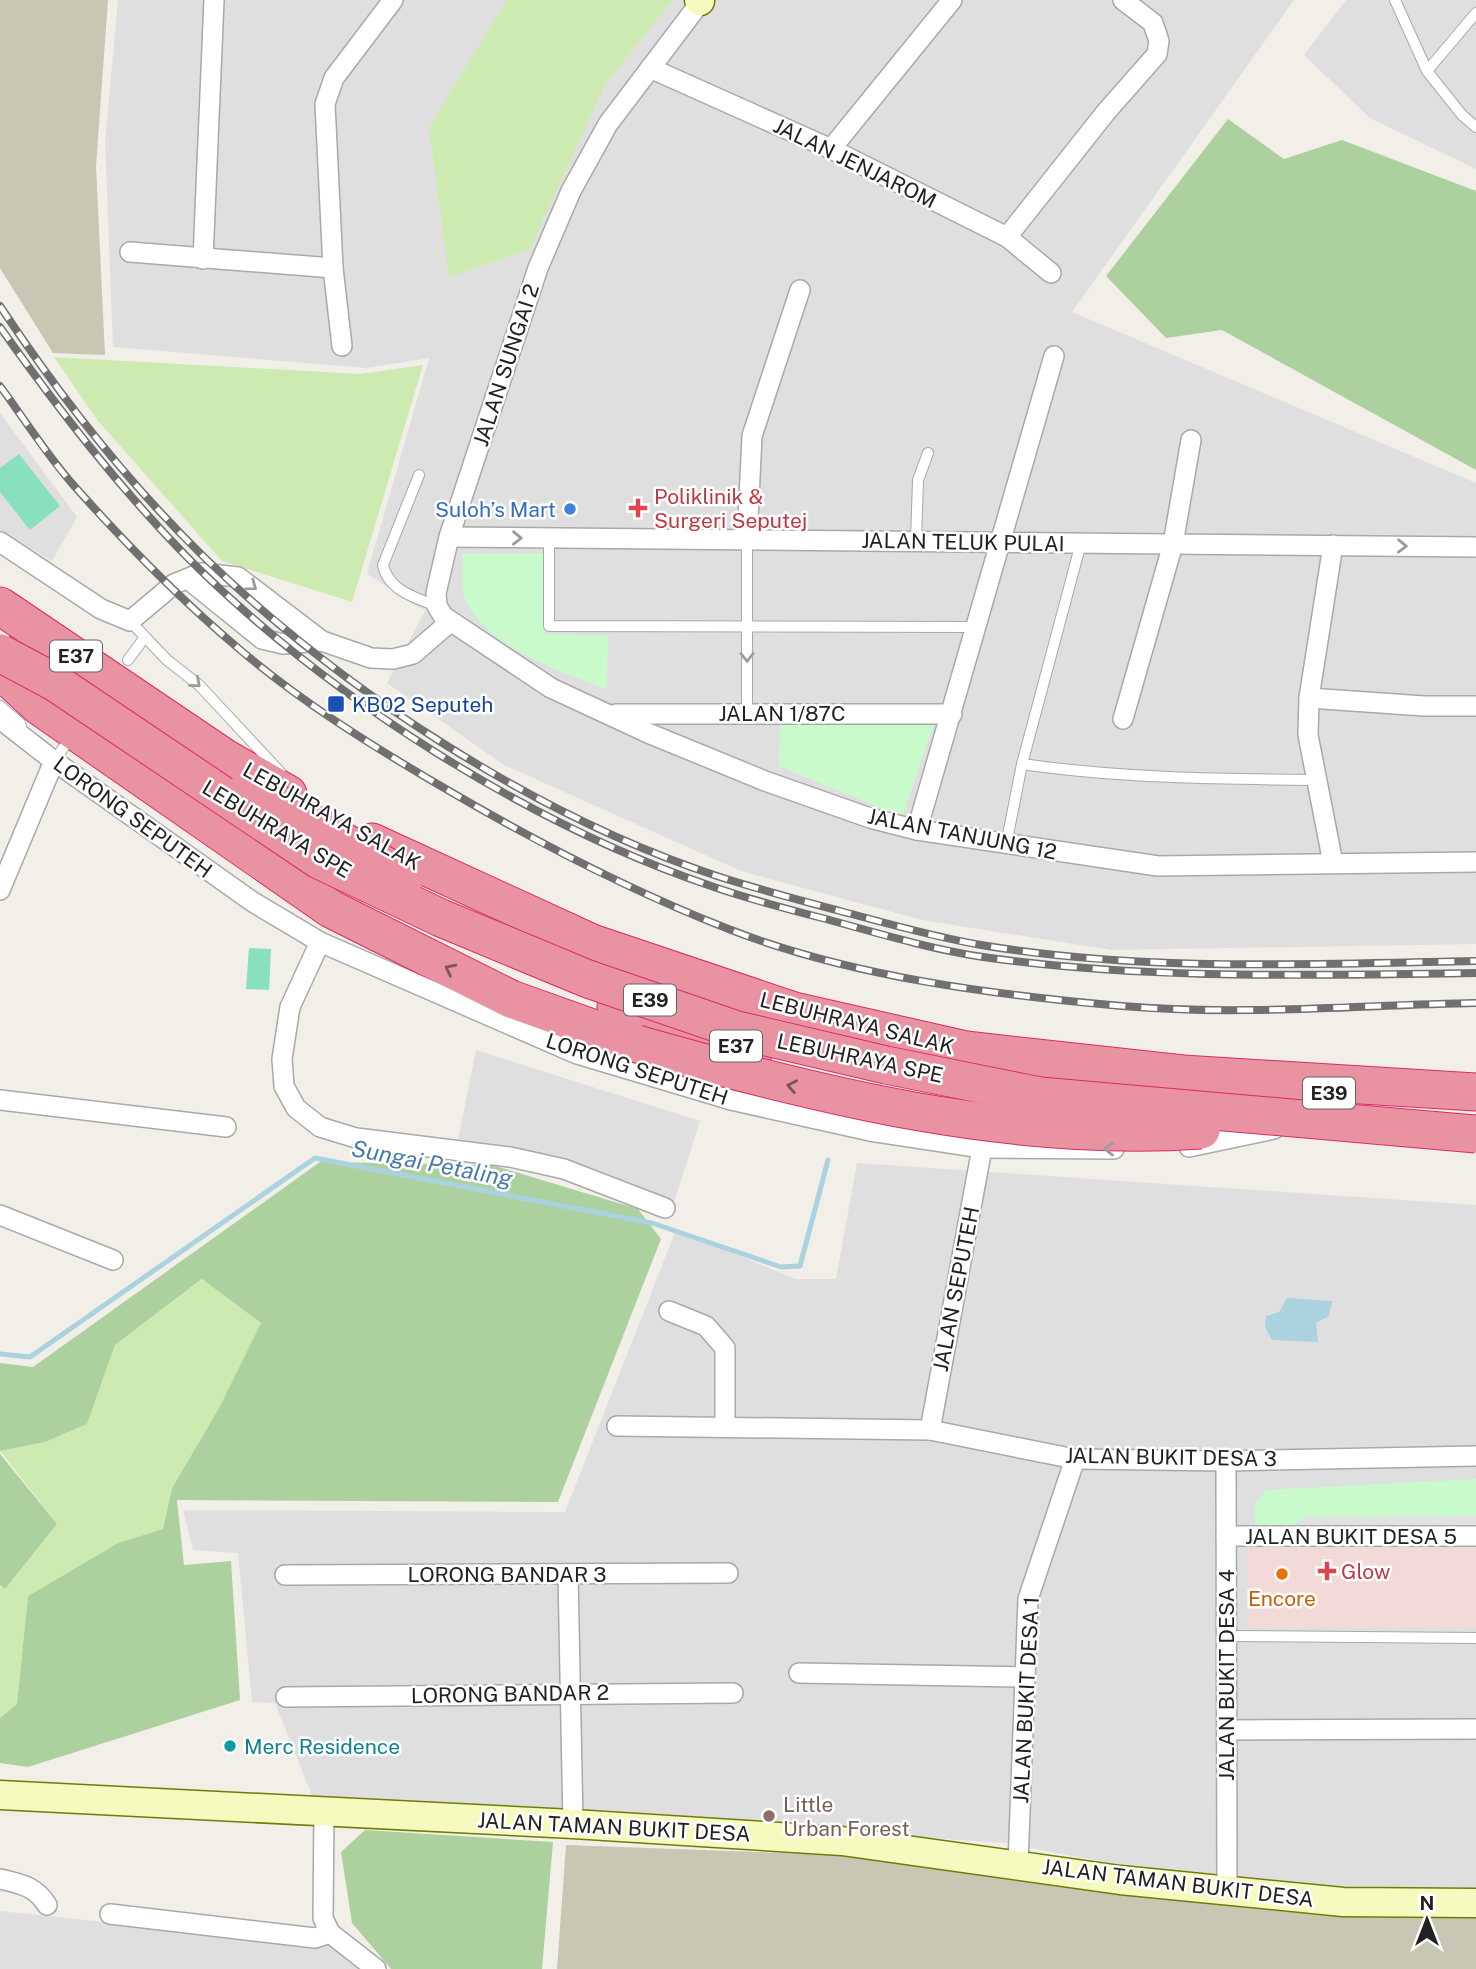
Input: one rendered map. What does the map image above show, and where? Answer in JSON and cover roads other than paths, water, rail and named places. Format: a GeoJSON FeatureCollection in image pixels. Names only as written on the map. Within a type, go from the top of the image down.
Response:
{"type":"FeatureCollection","features":[{"type":"Feature","properties":{"kind":"highway"},"geometry":{"type":"LineString","coordinates":[[0,580],[152,707]]}},
{"type":"Feature","properties":{"kind":"highway","name":"LEBUHRAYA SALAK"},"geometry":{"type":"LineString","coordinates":[[0,606],[225,758],[391,853],[593,943],[794,1011],[966,1050],[1184,1074],[1476,1092]]}},
{"type":"Feature","properties":{"kind":"highway","name":"LEBUHRAYA SPE"},"geometry":{"type":"LineString","coordinates":[[0,629],[201,759],[449,902],[594,961],[745,1009],[895,1042],[1044,1069],[1181,1085],[1476,1101]]}},
{"type":"Feature","properties":{"kind":"highway"},"geometry":{"type":"LineString","coordinates":[[0,670],[39,706],[331,909],[511,999],[637,1044],[765,1081],[984,1124],[1151,1133],[1321,1121]]}},
{"type":"Feature","properties":{"kind":"highway","name":"LEBUHRAYA SPE"},"geometry":{"type":"LineString","coordinates":[[0,670],[56,682],[319,860],[441,918],[588,979],[737,1030],[886,1065],[1027,1093],[1476,1134]]}},
{"type":"Feature","properties":{"kind":"highway","name":"E37"},"geometry":{"type":"LineString","coordinates":[[0,670],[76,708],[194,793],[359,893],[515,968],[694,1036],[877,1081],[981,1101],[1097,1115],[1274,1129],[1476,1134]]}},
{"type":"Feature","properties":{"kind":"highway"},"geometry":{"type":"LineString","coordinates":[[511,999],[694,1036]]}},
{"type":"Feature","properties":{"kind":"street"},"geometry":{"type":"LineString","coordinates":[[203,259],[214,0]]}},
{"type":"Feature","properties":{"kind":"street"},"geometry":{"type":"LineString","coordinates":[[342,346],[333,268],[325,104],[334,78],[393,0]]}},
{"type":"Feature","properties":{"kind":"street","name":"JALAN SUNGAI 2"},"geometry":{"type":"LineString","coordinates":[[437,606],[436,593],[449,537],[538,268],[560,217],[608,124],[700,0]]}},
{"type":"Feature","properties":{"kind":"street"},"geometry":{"type":"LineString","coordinates":[[831,149],[952,0]]}},
{"type":"Feature","properties":{"kind":"street"},"geometry":{"type":"LineString","coordinates":[[1007,237],[1106,112],[1157,54],[1159,41],[1153,23],[1123,0]]}},
{"type":"Feature","properties":{"kind":"street","name":"JALAN JENJAROM"},"geometry":{"type":"LineString","coordinates":[[650,68],[831,149],[1007,237],[1051,273]]}},
{"type":"Feature","properties":{"kind":"street"},"geometry":{"type":"LineString","coordinates":[[130,252],[333,268]]}},
{"type":"Feature","properties":{"kind":"street"},"geometry":{"type":"LineString","coordinates":[[747,540],[752,436],[800,290]]}},
{"type":"Feature","properties":{"kind":"street"},"geometry":{"type":"LineString","coordinates":[[917,830],[1054,356]]}},
{"type":"Feature","properties":{"kind":"street"},"geometry":{"type":"LineString","coordinates":[[1123,719],[1173,544],[1191,440]]}},
{"type":"Feature","properties":{"kind":"street","name":"JALAN TELUK PULAI"},"geometry":{"type":"LineString","coordinates":[[449,537],[1476,547]]}},
{"type":"Feature","properties":{"kind":"street"},"geometry":{"type":"LineString","coordinates":[[0,542],[101,609],[130,621],[174,584],[201,573],[238,577],[322,641],[352,653],[393,659],[413,654],[450,622],[437,606]]}},
{"type":"Feature","properties":{"kind":"street"},"geometry":{"type":"LineString","coordinates":[[1333,545],[1309,698],[1308,735],[1314,780],[1333,863]]}},
{"type":"Feature","properties":{"kind":"street"},"geometry":{"type":"LineString","coordinates":[[188,579],[262,639],[283,644],[322,641]]}},
{"type":"Feature","properties":{"kind":"street","name":"JALAN TANJUNG 12"},"geometry":{"type":"LineString","coordinates":[[450,622],[551,688],[611,715],[765,781],[870,818],[917,830],[1158,866],[1476,862]]}},
{"type":"Feature","properties":{"kind":"street"},"geometry":{"type":"LineString","coordinates":[[1309,698],[1424,706],[1476,706]]}},
{"type":"Feature","properties":{"kind":"street","name":"JALAN 1/87C"},"geometry":{"type":"LineString","coordinates":[[611,715],[952,714]]}},
{"type":"Feature","properties":{"kind":"street","name":"LORONG SEPUTEH"},"geometry":{"type":"LineString","coordinates":[[0,719],[59,754],[253,902],[320,942],[578,1054],[731,1100],[870,1131],[982,1149],[1179,1149],[1274,1129]]}},
{"type":"Feature","properties":{"kind":"street"},"geometry":{"type":"LineString","coordinates":[[0,890],[59,754]]}},
{"type":"Feature","properties":{"kind":"street"},"geometry":{"type":"LineString","coordinates":[[320,942],[290,1007],[282,1059],[284,1086],[296,1108],[320,1127],[356,1138],[510,1157],[564,1169],[664,1208]]}},
{"type":"Feature","properties":{"kind":"street"},"geometry":{"type":"LineString","coordinates":[[0,1100],[226,1128]]}},
{"type":"Feature","properties":{"kind":"street","name":"JALAN SEPUTEH"},"geometry":{"type":"LineString","coordinates":[[930,1430],[982,1149]]}},
{"type":"Feature","properties":{"kind":"street"},"geometry":{"type":"LineString","coordinates":[[0,1215],[113,1260]]}},
{"type":"Feature","properties":{"kind":"street"},"geometry":{"type":"LineString","coordinates":[[668,1311],[706,1326],[725,1348],[725,1426]]}},
{"type":"Feature","properties":{"kind":"street","name":"JALAN BUKIT DESA 3"},"geometry":{"type":"LineString","coordinates":[[617,1426],[930,1430],[1075,1459],[1226,1461],[1476,1456]]}},
{"type":"Feature","properties":{"kind":"street","name":"JALAN BUKIT DESA 1"},"geometry":{"type":"LineString","coordinates":[[1018,1864],[1028,1599],[1075,1459]]}},
{"type":"Feature","properties":{"kind":"street","name":"JALAN BUKIT DESA 4"},"geometry":{"type":"LineString","coordinates":[[1226,1461],[1227,1889]]}},
{"type":"Feature","properties":{"kind":"street","name":"JALAN BUKIT DESA 5"},"geometry":{"type":"LineString","coordinates":[[1226,1536],[1476,1536]]}},
{"type":"Feature","properties":{"kind":"street","name":"LORONG BANDAR 3"},"geometry":{"type":"LineString","coordinates":[[285,1575],[728,1573]]}},
{"type":"Feature","properties":{"kind":"street"},"geometry":{"type":"LineString","coordinates":[[568,1574],[573,1824]]}},
{"type":"Feature","properties":{"kind":"street"},"geometry":{"type":"LineString","coordinates":[[799,1673],[1025,1677]]}},
{"type":"Feature","properties":{"kind":"street","name":"LORONG BANDAR 2"},"geometry":{"type":"LineString","coordinates":[[286,1697],[733,1693]]}},
{"type":"Feature","properties":{"kind":"street"},"geometry":{"type":"LineString","coordinates":[[1227,1730],[1476,1729]]}},
{"type":"Feature","properties":{"kind":"street","name":"JALAN TAMAN BUKIT DESA"},"geometry":{"type":"LineString","coordinates":[[0,1795],[573,1824],[842,1841],[1120,1880],[1343,1902],[1476,1903]]}},
{"type":"Feature","properties":{"kind":"street"},"geometry":{"type":"LineString","coordinates":[[324,1811],[323,1918],[330,1933],[376,1969]]}},
{"type":"Feature","properties":{"kind":"street"},"geometry":{"type":"LineString","coordinates":[[0,1880],[25,1884],[39,1892],[47,1905]]}},
{"type":"Feature","properties":{"kind":"street"},"geometry":{"type":"LineString","coordinates":[[110,1914],[315,1938],[330,1933]]}},
{"type":"Feature","properties":{"kind":"lane"},"geometry":{"type":"LineString","coordinates":[[1395,0],[1427,71],[1462,115],[1476,127]]}},
{"type":"Feature","properties":{"kind":"lane"},"geometry":{"type":"LineString","coordinates":[[1427,71],[1476,13]]}},
{"type":"Feature","properties":{"kind":"lane"},"geometry":{"type":"LineString","coordinates":[[916,541],[919,480],[928,453]]}},
{"type":"Feature","properties":{"kind":"lane"},"geometry":{"type":"LineString","coordinates":[[419,474],[383,565],[385,576],[407,595],[437,606]]}},
{"type":"Feature","properties":{"kind":"lane"},"geometry":{"type":"LineString","coordinates":[[549,538],[549,626],[976,627]]}},
{"type":"Feature","properties":{"kind":"lane"},"geometry":{"type":"LineString","coordinates":[[747,540],[747,713]]}},
{"type":"Feature","properties":{"kind":"lane"},"geometry":{"type":"LineString","coordinates":[[1006,845],[1022,764],[1081,543]]}},
{"type":"Feature","properties":{"kind":"lane"},"geometry":{"type":"LineString","coordinates":[[130,621],[199,685],[298,791]]}},
{"type":"Feature","properties":{"kind":"lane"},"geometry":{"type":"LineString","coordinates":[[128,660],[145,637]]}},
{"type":"Feature","properties":{"kind":"lane"},"geometry":{"type":"LineString","coordinates":[[0,670],[23,734]]}},
{"type":"Feature","properties":{"kind":"lane"},"geometry":{"type":"LineString","coordinates":[[1022,764],[1095,774],[1167,779],[1314,780]]}},
{"type":"Feature","properties":{"kind":"lane"},"geometry":{"type":"LineString","coordinates":[[1226,1636],[1476,1637]]}},
{"type":"Feature","properties":{"kind":"water"},"geometry":{"type":"Polygon","coordinates":[[[1287,1298],[1332,1301],[1329,1316],[1316,1323],[1318,1342],[1272,1340],[1265,1327],[1266,1316],[1279,1312],[1287,1298]]]}},
{"type":"Feature","properties":{"kind":"waterway","name":"Sungai Petaling"},"geometry":{"type":"LineString","coordinates":[[0,1354],[30,1357],[315,1158],[652,1223],[781,1267],[800,1266],[828,1160]]}},
{"type":"Feature","properties":{"kind":"railway"},"geometry":{"type":"LineString","coordinates":[[0,306],[70,405],[122,469],[205,558],[259,607],[379,701],[444,744],[579,820],[648,851],[732,881],[892,925],[963,942],[1042,954],[1166,963],[1352,964],[1476,961]]}},
{"type":"Feature","properties":{"kind":"railway"},"geometry":{"type":"LineString","coordinates":[[0,327],[68,419],[167,537],[248,614],[370,709],[436,752],[504,793],[573,829],[642,860],[768,904],[923,945],[983,957],[1167,973],[1476,973]]}},
{"type":"Feature","properties":{"kind":"railway"},"geometry":{"type":"LineString","coordinates":[[0,386],[56,464],[114,530],[195,610],[286,686],[361,738],[474,805],[544,844],[689,913],[772,945],[821,959],[921,981],[1023,996],[1122,1006],[1210,1010],[1476,1003]]}},
{"type":"Feature","properties":{"kind":"place","name":"Poliklinik & Surgeri Seputej"},"geometry":{"type":"Point","coordinates":[638,508]}},
{"type":"Feature","properties":{"kind":"place","name":"Suloh’s Mart"},"geometry":{"type":"Point","coordinates":[570,509]}},
{"type":"Feature","properties":{"kind":"place","name":"KB02 Seputeh"},"geometry":{"type":"Point","coordinates":[336,704]}},
{"type":"Feature","properties":{"kind":"place","name":"Glow"},"geometry":{"type":"Point","coordinates":[1327,1571]}},
{"type":"Feature","properties":{"kind":"place","name":"Encore"},"geometry":{"type":"Point","coordinates":[1282,1574]}},
{"type":"Feature","properties":{"kind":"place","name":"Merc Residence"},"geometry":{"type":"Point","coordinates":[230,1746]}},
{"type":"Feature","properties":{"kind":"place","name":"Little Urban Forest"},"geometry":{"type":"Point","coordinates":[769,1816]}}]}
